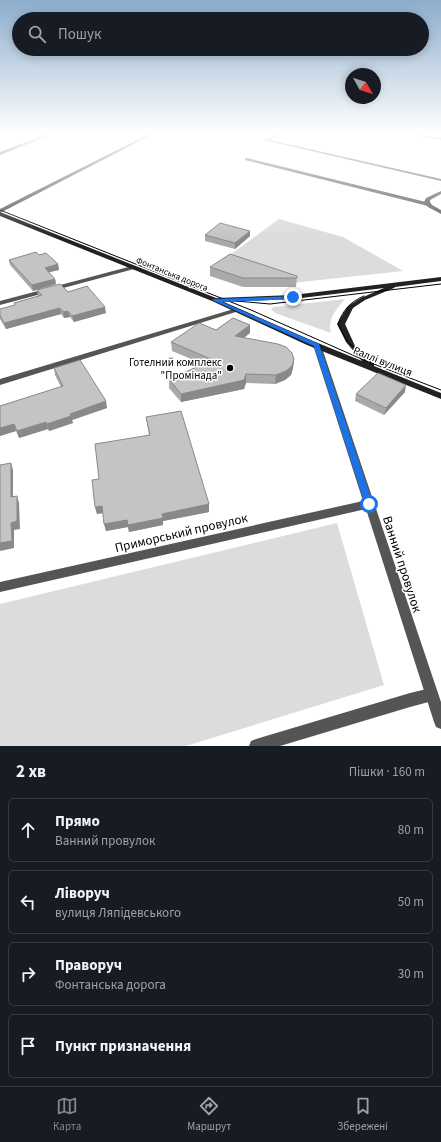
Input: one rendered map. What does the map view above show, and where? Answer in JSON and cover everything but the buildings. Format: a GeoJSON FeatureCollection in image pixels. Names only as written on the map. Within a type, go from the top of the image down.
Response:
{"type":"FeatureCollection","features":[{"type":"Feature","properties":{"kind":"main road","name":"Фонтанська дорога"},"geometry":{"type":"LineString","coordinates":[[0,214],[214,300],[293,297],[441,279]]}},
{"type":"Feature","properties":{"kind":"main road"},"geometry":{"type":"LineString","coordinates":[[379,371],[356,353],[349,344],[341,324],[350,307],[363,299],[404,283]]}},
{"type":"Feature","properties":{"kind":"main road","name":"Раллі вулиця"},"geometry":{"type":"LineString","coordinates":[[214,300],[317,345],[441,396]]}},
{"type":"Feature","properties":{"kind":"street"},"geometry":{"type":"LineString","coordinates":[[0,211],[83,169]]}},
{"type":"Feature","properties":{"kind":"street"},"geometry":{"type":"LineString","coordinates":[[283,169],[428,204],[441,212]]}},
{"type":"Feature","properties":{"kind":"street"},"geometry":{"type":"LineString","coordinates":[[392,169],[441,180]]}},
{"type":"Feature","properties":{"kind":"street"},"geometry":{"type":"LineString","coordinates":[[428,204],[428,199],[441,192]]}},
{"type":"Feature","properties":{"kind":"street"},"geometry":{"type":"LineString","coordinates":[[0,303],[132,268]]}},
{"type":"Feature","properties":{"kind":"street"},"geometry":{"type":"LineString","coordinates":[[0,382],[237,310]]}},
{"type":"Feature","properties":{"kind":"street","name":"Ванний провулок"},"geometry":{"type":"LineString","coordinates":[[317,345],[441,722]]}},
{"type":"Feature","properties":{"kind":"street","name":"Приморський провулок"},"geometry":{"type":"LineString","coordinates":[[0,587],[369,504]]}},
{"type":"Feature","properties":{"kind":"street"},"geometry":{"type":"LineString","coordinates":[[256,746],[431,695]]}},
{"type":"Feature","properties":{"kind":"shaded area"},"geometry":{"type":"Polygon","coordinates":[[[279,219],[343,237],[403,271],[292,283],[223,260],[279,219]]]}},
{"type":"Feature","properties":{"kind":"shaded area"},"geometry":{"type":"Polygon","coordinates":[[[345,299],[331,319],[331,333],[275,313],[271,309],[274,307],[345,299]]]}},
{"type":"Feature","properties":{"kind":"shaded area"},"geometry":{"type":"Polygon","coordinates":[[[337,523],[384,685],[186,746],[0,746],[0,604],[337,523]]]}},
{"type":"Feature","properties":{"kind":"tram line"},"geometry":{"type":"LineString","coordinates":[[0,210],[251,310],[366,361],[441,390]]}},
{"type":"Feature","properties":{"kind":"tram line"},"geometry":{"type":"LineString","coordinates":[[236,301],[270,304],[441,284]]}},
{"type":"Feature","properties":{"kind":"tram line"},"geometry":{"type":"LineString","coordinates":[[361,355],[347,341],[338,324],[348,307],[364,296]]}},
{"type":"Feature","properties":{"kind":"place","name":"Готелний комплекс \"Промінада\""},"geometry":{"type":"Point","coordinates":[230,368]}},
{"type":"Feature","properties":{"kind":"route"},"geometry":{"type":"LineString","coordinates":[[293,297],[214,300],[317,345],[369,504]]}}]}
